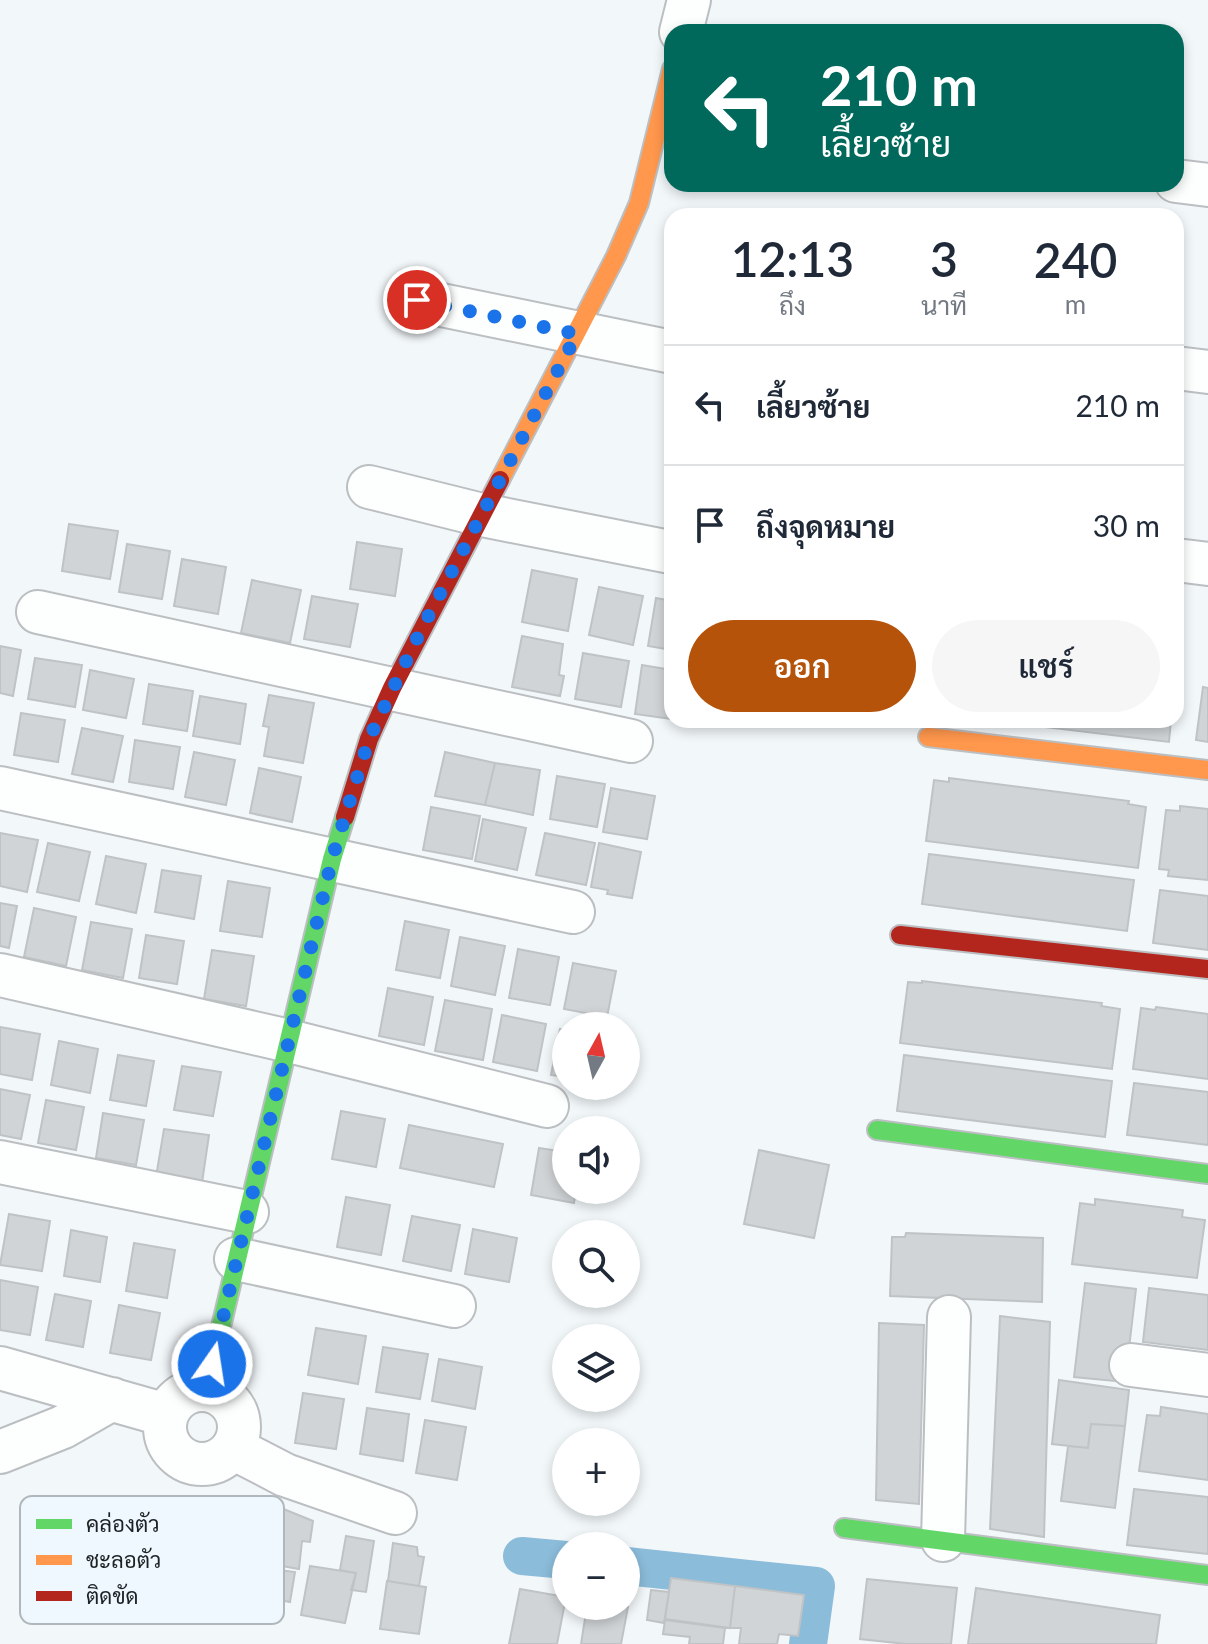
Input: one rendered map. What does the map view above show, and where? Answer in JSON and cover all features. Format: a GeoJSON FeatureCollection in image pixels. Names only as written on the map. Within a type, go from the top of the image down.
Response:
{"type":"FeatureCollection","features":[{"type":"Feature","properties":{"kind":"street"},"geometry":{"type":"LineString","coordinates":[[683,24],[689,0]]}},
{"type":"Feature","properties":{"kind":"street"},"geometry":{"type":"LineString","coordinates":[[206,1390],[332,859],[369,739],[392,688],[577,334],[639,203],[664,101]]}},
{"type":"Feature","properties":{"kind":"street"},"geometry":{"type":"LineString","coordinates":[[1184,182],[1208,185]]}},
{"type":"Feature","properties":{"kind":"street"},"geometry":{"type":"LineString","coordinates":[[417,300],[664,350]]}},
{"type":"Feature","properties":{"kind":"street"},"geometry":{"type":"LineString","coordinates":[[1184,369],[1208,372]]}},
{"type":"Feature","properties":{"kind":"street"},"geometry":{"type":"LineString","coordinates":[[369,487],[482,515],[664,551]]}},
{"type":"Feature","properties":{"kind":"street"},"geometry":{"type":"LineString","coordinates":[[1184,561],[1208,564]]}},
{"type":"Feature","properties":{"kind":"street"},"geometry":{"type":"LineString","coordinates":[[38,612],[631,741]]}},
{"type":"Feature","properties":{"kind":"street"},"geometry":{"type":"LineString","coordinates":[[928,737],[1208,770]]}},
{"type":"Feature","properties":{"kind":"street"},"geometry":{"type":"LineString","coordinates":[[0,788],[573,912]]}},
{"type":"Feature","properties":{"kind":"street"},"geometry":{"type":"LineString","coordinates":[[900,935],[1208,969]]}},
{"type":"Feature","properties":{"kind":"street"},"geometry":{"type":"LineString","coordinates":[[0,975],[289,1041],[547,1106]]}},
{"type":"Feature","properties":{"kind":"street"},"geometry":{"type":"LineString","coordinates":[[877,1130],[1208,1174]]}},
{"type":"Feature","properties":{"kind":"street"},"geometry":{"type":"LineString","coordinates":[[0,1162],[247,1212]]}},
{"type":"Feature","properties":{"kind":"street"},"geometry":{"type":"LineString","coordinates":[[236,1259],[454,1306]]}},
{"type":"Feature","properties":{"kind":"street"},"geometry":{"type":"LineString","coordinates":[[943,1540],[949,1317]]}},
{"type":"Feature","properties":{"kind":"street"},"geometry":{"type":"LineString","coordinates":[[1131,1365],[1208,1375]]}},
{"type":"Feature","properties":{"kind":"street"},"geometry":{"type":"LineString","coordinates":[[0,1368],[166,1415]]}},
{"type":"Feature","properties":{"kind":"street"},"geometry":{"type":"LineString","coordinates":[[206,1390],[220,1394],[232,1405],[238,1418],[239,1434],[233,1448],[219,1459],[202,1464],[185,1460],[171,1448],[165,1432],[166,1415],[182,1395],[206,1390]]}},
{"type":"Feature","properties":{"kind":"street"},"geometry":{"type":"LineString","coordinates":[[0,1452],[63,1427],[112,1399]]}},
{"type":"Feature","properties":{"kind":"street"},"geometry":{"type":"LineString","coordinates":[[233,1448],[285,1475],[395,1513]]}},
{"type":"Feature","properties":{"kind":"street"},"geometry":{"type":"LineString","coordinates":[[844,1528],[1208,1575]]}},
{"type":"Feature","properties":{"kind":"building"},"geometry":{"type":"Polygon","coordinates":[[[69,524],[118,531],[110,579],[62,571],[69,524]]]}},
{"type":"Feature","properties":{"kind":"building"},"geometry":{"type":"Polygon","coordinates":[[[357,542],[402,549],[395,596],[350,589],[357,542]]]}},
{"type":"Feature","properties":{"kind":"building"},"geometry":{"type":"Polygon","coordinates":[[[127,544],[170,551],[162,599],[119,592],[127,544]]]}},
{"type":"Feature","properties":{"kind":"building"},"geometry":{"type":"Polygon","coordinates":[[[182,559],[226,567],[218,614],[174,606],[182,559]]]}},
{"type":"Feature","properties":{"kind":"building"},"geometry":{"type":"Polygon","coordinates":[[[532,570],[577,579],[568,631],[522,622],[532,570]]]}},
{"type":"Feature","properties":{"kind":"building"},"geometry":{"type":"Polygon","coordinates":[[[252,580],[301,590],[290,643],[241,633],[252,580]]]}},
{"type":"Feature","properties":{"kind":"building"},"geometry":{"type":"Polygon","coordinates":[[[599,587],[643,596],[633,645],[589,635],[599,587]]]}},
{"type":"Feature","properties":{"kind":"building"},"geometry":{"type":"Polygon","coordinates":[[[312,596],[358,604],[350,647],[304,639],[312,596]]]}},
{"type":"Feature","properties":{"kind":"building"},"geometry":{"type":"Polygon","coordinates":[[[656,598],[664,600],[664,649],[648,646],[656,598]]]}},
{"type":"Feature","properties":{"kind":"building"},"geometry":{"type":"Polygon","coordinates":[[[522,636],[563,644],[559,675],[564,676],[560,696],[512,687],[522,636]]]}},
{"type":"Feature","properties":{"kind":"building"},"geometry":{"type":"Polygon","coordinates":[[[0,646],[21,650],[13,696],[0,693],[0,646]]]}},
{"type":"Feature","properties":{"kind":"building"},"geometry":{"type":"Polygon","coordinates":[[[583,653],[629,661],[621,707],[575,699],[583,653]]]}},
{"type":"Feature","properties":{"kind":"building"},"geometry":{"type":"Polygon","coordinates":[[[35,658],[82,665],[75,707],[28,699],[35,658]]]}},
{"type":"Feature","properties":{"kind":"building"},"geometry":{"type":"Polygon","coordinates":[[[642,665],[664,669],[664,718],[635,714],[642,665]]]}},
{"type":"Feature","properties":{"kind":"building"},"geometry":{"type":"Polygon","coordinates":[[[90,670],[134,679],[126,718],[83,710],[90,670]]]}},
{"type":"Feature","properties":{"kind":"building"},"geometry":{"type":"Polygon","coordinates":[[[149,684],[193,691],[187,731],[143,724],[149,684]]]}},
{"type":"Feature","properties":{"kind":"building"},"geometry":{"type":"Polygon","coordinates":[[[1203,687],[1208,688],[1208,742],[1196,740],[1203,687]]]}},
{"type":"Feature","properties":{"kind":"building"},"geometry":{"type":"Polygon","coordinates":[[[269,695],[314,703],[303,763],[264,756],[269,727],[263,726],[269,695]]]}},
{"type":"Feature","properties":{"kind":"building"},"geometry":{"type":"Polygon","coordinates":[[[200,696],[246,704],[240,744],[193,736],[200,696]]]}},
{"type":"Feature","properties":{"kind":"building"},"geometry":{"type":"Polygon","coordinates":[[[21,713],[65,720],[58,762],[14,755],[21,713]]]}},
{"type":"Feature","properties":{"kind":"building"},"geometry":{"type":"Polygon","coordinates":[[[82,728],[123,736],[113,782],[72,774],[82,728]]]}},
{"type":"Feature","properties":{"kind":"building"},"geometry":{"type":"Polygon","coordinates":[[[1053,728],[1170,728],[1169,742],[1053,728]]]}},
{"type":"Feature","properties":{"kind":"building"},"geometry":{"type":"Polygon","coordinates":[[[135,740],[180,747],[173,789],[129,782],[135,740]]]}},
{"type":"Feature","properties":{"kind":"building"},"geometry":{"type":"Polygon","coordinates":[[[194,752],[235,760],[226,805],[185,797],[194,752]]]}},
{"type":"Feature","properties":{"kind":"building"},"geometry":{"type":"Polygon","coordinates":[[[445,752],[495,763],[485,805],[435,796],[445,752]]]}},
{"type":"Feature","properties":{"kind":"building"},"geometry":{"type":"Polygon","coordinates":[[[495,763],[540,770],[533,815],[485,805],[495,763]]]}},
{"type":"Feature","properties":{"kind":"building"},"geometry":{"type":"Polygon","coordinates":[[[259,768],[301,777],[292,822],[250,813],[259,768]]]}},
{"type":"Feature","properties":{"kind":"building"},"geometry":{"type":"Polygon","coordinates":[[[557,776],[605,784],[597,827],[550,819],[557,776]]]}},
{"type":"Feature","properties":{"kind":"building"},"geometry":{"type":"Polygon","coordinates":[[[949,778],[1129,801],[1128,804],[1146,807],[1138,868],[926,841],[934,780],[949,782],[949,778]]]}},
{"type":"Feature","properties":{"kind":"building"},"geometry":{"type":"Polygon","coordinates":[[[611,788],[655,796],[647,839],[603,832],[611,788]]]}},
{"type":"Feature","properties":{"kind":"building"},"geometry":{"type":"Polygon","coordinates":[[[1180,806],[1208,809],[1208,880],[1168,876],[1169,870],[1159,869],[1166,810],[1180,811],[1180,806]]]}},
{"type":"Feature","properties":{"kind":"building"},"geometry":{"type":"Polygon","coordinates":[[[431,807],[480,816],[472,859],[423,850],[431,807]]]}},
{"type":"Feature","properties":{"kind":"building"},"geometry":{"type":"Polygon","coordinates":[[[483,819],[526,828],[517,870],[475,861],[483,819]]]}},
{"type":"Feature","properties":{"kind":"building"},"geometry":{"type":"Polygon","coordinates":[[[0,833],[38,840],[27,892],[0,886],[0,833]]]}},
{"type":"Feature","properties":{"kind":"building"},"geometry":{"type":"Polygon","coordinates":[[[545,833],[595,843],[586,885],[536,875],[545,833]]]}},
{"type":"Feature","properties":{"kind":"building"},"geometry":{"type":"Polygon","coordinates":[[[48,843],[90,852],[79,901],[37,892],[48,843]]]}},
{"type":"Feature","properties":{"kind":"building"},"geometry":{"type":"Polygon","coordinates":[[[599,843],[641,852],[632,898],[607,894],[608,890],[591,887],[599,843]]]}},
{"type":"Feature","properties":{"kind":"building"},"geometry":{"type":"Polygon","coordinates":[[[929,854],[1134,880],[1127,931],[922,904],[929,854]]]}},
{"type":"Feature","properties":{"kind":"building"},"geometry":{"type":"Polygon","coordinates":[[[106,856],[146,864],[136,913],[96,904],[106,856]]]}},
{"type":"Feature","properties":{"kind":"building"},"geometry":{"type":"Polygon","coordinates":[[[162,870],[201,876],[194,919],[155,912],[162,870]]]}},
{"type":"Feature","properties":{"kind":"building"},"geometry":{"type":"Polygon","coordinates":[[[228,881],[270,888],[262,937],[220,931],[228,881]]]}},
{"type":"Feature","properties":{"kind":"building"},"geometry":{"type":"Polygon","coordinates":[[[1160,890],[1208,896],[1208,950],[1153,943],[1160,890]]]}},
{"type":"Feature","properties":{"kind":"building"},"geometry":{"type":"Polygon","coordinates":[[[0,903],[17,906],[9,948],[0,946],[0,903]]]}},
{"type":"Feature","properties":{"kind":"building"},"geometry":{"type":"Polygon","coordinates":[[[34,908],[76,917],[66,966],[24,957],[34,908]]]}},
{"type":"Feature","properties":{"kind":"building"},"geometry":{"type":"Polygon","coordinates":[[[405,921],[449,930],[440,978],[396,970],[405,921]]]}},
{"type":"Feature","properties":{"kind":"building"},"geometry":{"type":"Polygon","coordinates":[[[91,922],[132,929],[123,978],[82,970],[91,922]]]}},
{"type":"Feature","properties":{"kind":"building"},"geometry":{"type":"Polygon","coordinates":[[[146,935],[184,941],[177,984],[139,978],[146,935]]]}},
{"type":"Feature","properties":{"kind":"building"},"geometry":{"type":"Polygon","coordinates":[[[460,937],[505,946],[495,995],[451,986],[460,937]]]}},
{"type":"Feature","properties":{"kind":"building"},"geometry":{"type":"Polygon","coordinates":[[[518,949],[559,957],[550,1005],[509,998],[518,949]]]}},
{"type":"Feature","properties":{"kind":"building"},"geometry":{"type":"Polygon","coordinates":[[[212,950],[254,956],[246,1006],[204,999],[212,950]]]}},
{"type":"Feature","properties":{"kind":"building"},"geometry":{"type":"Polygon","coordinates":[[[573,963],[616,971],[608,1012],[564,1009],[573,963]]]}},
{"type":"Feature","properties":{"kind":"building"},"geometry":{"type":"Polygon","coordinates":[[[922,981],[1102,1003],[1101,1006],[1120,1009],[1112,1069],[900,1043],[908,982],[922,981]]]}},
{"type":"Feature","properties":{"kind":"building"},"geometry":{"type":"Polygon","coordinates":[[[388,988],[433,997],[424,1045],[379,1036],[388,988]]]}},
{"type":"Feature","properties":{"kind":"building"},"geometry":{"type":"Polygon","coordinates":[[[445,1000],[492,1009],[483,1060],[435,1051],[445,1000]]]}},
{"type":"Feature","properties":{"kind":"building"},"geometry":{"type":"Polygon","coordinates":[[[1156,1007],[1208,1014],[1208,1079],[1133,1069],[1141,1008],[1155,1010],[1156,1007]]]}},
{"type":"Feature","properties":{"kind":"building"},"geometry":{"type":"Polygon","coordinates":[[[502,1015],[546,1024],[537,1071],[493,1062],[502,1015]]]}},
{"type":"Feature","properties":{"kind":"building"},"geometry":{"type":"Polygon","coordinates":[[[0,1027],[40,1034],[32,1080],[0,1074],[0,1027]]]}},
{"type":"Feature","properties":{"kind":"building"},"geometry":{"type":"Polygon","coordinates":[[[59,1041],[98,1049],[90,1093],[51,1085],[59,1041]]]}},
{"type":"Feature","properties":{"kind":"building"},"geometry":{"type":"Polygon","coordinates":[[[118,1055],[154,1061],[146,1106],[110,1100],[118,1055]]]}},
{"type":"Feature","properties":{"kind":"building"},"geometry":{"type":"Polygon","coordinates":[[[904,1055],[1112,1081],[1105,1137],[897,1111],[904,1055]]]}},
{"type":"Feature","properties":{"kind":"building"},"geometry":{"type":"Polygon","coordinates":[[[182,1066],[221,1072],[213,1116],[174,1110],[182,1066]]]}},
{"type":"Feature","properties":{"kind":"building"},"geometry":{"type":"Polygon","coordinates":[[[1134,1083],[1208,1092],[1208,1145],[1127,1135],[1134,1083]]]}},
{"type":"Feature","properties":{"kind":"building"},"geometry":{"type":"Polygon","coordinates":[[[0,1089],[30,1095],[21,1139],[0,1135],[0,1089]]]}},
{"type":"Feature","properties":{"kind":"building"},"geometry":{"type":"Polygon","coordinates":[[[46,1100],[84,1107],[76,1150],[38,1143],[46,1100]]]}},
{"type":"Feature","properties":{"kind":"building"},"geometry":{"type":"Polygon","coordinates":[[[341,1111],[385,1119],[376,1167],[332,1159],[341,1111]]]}},
{"type":"Feature","properties":{"kind":"building"},"geometry":{"type":"Polygon","coordinates":[[[103,1113],[144,1120],[136,1165],[96,1158],[103,1113]]]}},
{"type":"Feature","properties":{"kind":"building"},"geometry":{"type":"Polygon","coordinates":[[[409,1125],[503,1144],[494,1187],[400,1168],[409,1125]]]}},
{"type":"Feature","properties":{"kind":"building"},"geometry":{"type":"Polygon","coordinates":[[[164,1129],[209,1135],[202,1183],[156,1177],[164,1129]]]}},
{"type":"Feature","properties":{"kind":"building"},"geometry":{"type":"Polygon","coordinates":[[[539,1148],[552,1150],[552,1199],[531,1195],[539,1148]]]}},
{"type":"Feature","properties":{"kind":"building"},"geometry":{"type":"Polygon","coordinates":[[[759,1150],[829,1165],[814,1238],[744,1224],[759,1150]]]}},
{"type":"Feature","properties":{"kind":"building"},"geometry":{"type":"Polygon","coordinates":[[[346,1197],[390,1205],[381,1255],[337,1247],[346,1197]]]}},
{"type":"Feature","properties":{"kind":"building"},"geometry":{"type":"Polygon","coordinates":[[[1095,1199],[1183,1210],[1182,1217],[1205,1220],[1197,1278],[1072,1264],[1080,1203],[1095,1205],[1095,1199]]]}},
{"type":"Feature","properties":{"kind":"building"},"geometry":{"type":"Polygon","coordinates":[[[9,1214],[50,1221],[42,1271],[0,1265],[9,1214]]]}},
{"type":"Feature","properties":{"kind":"building"},"geometry":{"type":"Polygon","coordinates":[[[412,1216],[460,1225],[451,1271],[403,1261],[412,1216]]]}},
{"type":"Feature","properties":{"kind":"building"},"geometry":{"type":"Polygon","coordinates":[[[473,1229],[517,1238],[509,1282],[465,1274],[473,1229]]]}},
{"type":"Feature","properties":{"kind":"building"},"geometry":{"type":"Polygon","coordinates":[[[71,1230],[107,1237],[100,1282],[64,1276],[71,1230]]]}},
{"type":"Feature","properties":{"kind":"building"},"geometry":{"type":"Polygon","coordinates":[[[906,1233],[1043,1238],[1042,1302],[890,1296],[892,1237],[905,1237],[906,1233]]]}},
{"type":"Feature","properties":{"kind":"building"},"geometry":{"type":"Polygon","coordinates":[[[134,1243],[175,1250],[167,1298],[126,1291],[134,1243]]]}},
{"type":"Feature","properties":{"kind":"building"},"geometry":{"type":"Polygon","coordinates":[[[0,1280],[38,1287],[30,1335],[0,1330],[0,1280]]]}},
{"type":"Feature","properties":{"kind":"building"},"geometry":{"type":"Polygon","coordinates":[[[1085,1283],[1136,1289],[1125,1382],[1074,1377],[1085,1283]]]}},
{"type":"Feature","properties":{"kind":"building"},"geometry":{"type":"Polygon","coordinates":[[[1149,1288],[1208,1295],[1208,1350],[1143,1342],[1149,1288]]]}},
{"type":"Feature","properties":{"kind":"building"},"geometry":{"type":"Polygon","coordinates":[[[55,1294],[91,1301],[83,1347],[46,1340],[55,1294]]]}},
{"type":"Feature","properties":{"kind":"building"},"geometry":{"type":"Polygon","coordinates":[[[119,1305],[160,1313],[151,1360],[110,1353],[119,1305]]]}},
{"type":"Feature","properties":{"kind":"building"},"geometry":{"type":"Polygon","coordinates":[[[1000,1316],[1050,1322],[1044,1537],[990,1529],[1000,1316]]]}},
{"type":"Feature","properties":{"kind":"building"},"geometry":{"type":"Polygon","coordinates":[[[879,1323],[924,1325],[919,1504],[876,1500],[879,1323]]]}},
{"type":"Feature","properties":{"kind":"building"},"geometry":{"type":"Polygon","coordinates":[[[316,1328],[366,1336],[358,1384],[308,1375],[316,1328]]]}},
{"type":"Feature","properties":{"kind":"building"},"geometry":{"type":"Polygon","coordinates":[[[383,1347],[428,1354],[420,1399],[376,1392],[383,1347]]]}},
{"type":"Feature","properties":{"kind":"building"},"geometry":{"type":"Polygon","coordinates":[[[439,1359],[482,1367],[475,1409],[432,1401],[439,1359]]]}},
{"type":"Feature","properties":{"kind":"building"},"geometry":{"type":"Polygon","coordinates":[[[1059,1380],[1129,1390],[1125,1426],[1091,1424],[1088,1448],[1052,1444],[1059,1380]]]}},
{"type":"Feature","properties":{"kind":"building"},"geometry":{"type":"Polygon","coordinates":[[[303,1393],[344,1399],[336,1449],[295,1443],[303,1393]]]}},
{"type":"Feature","properties":{"kind":"building"},"geometry":{"type":"Polygon","coordinates":[[[1161,1407],[1208,1414],[1208,1480],[1139,1471],[1147,1415],[1160,1416],[1161,1407]]]}},
{"type":"Feature","properties":{"kind":"building"},"geometry":{"type":"Polygon","coordinates":[[[367,1408],[409,1414],[403,1461],[360,1454],[367,1408]]]}},
{"type":"Feature","properties":{"kind":"building"},"geometry":{"type":"Polygon","coordinates":[[[425,1420],[466,1427],[457,1480],[416,1473],[425,1420]]]}},
{"type":"Feature","properties":{"kind":"building"},"geometry":{"type":"Polygon","coordinates":[[[1091,1424],[1125,1426],[1115,1508],[1061,1501],[1068,1446],[1088,1448],[1091,1424]]]}},
{"type":"Feature","properties":{"kind":"building"},"geometry":{"type":"Polygon","coordinates":[[[1134,1489],[1208,1497],[1208,1554],[1127,1545],[1134,1489]]]}},
{"type":"Feature","properties":{"kind":"building"},"geometry":{"type":"Polygon","coordinates":[[[284,1509],[313,1521],[310,1542],[302,1541],[299,1569],[284,1566],[284,1509]]]}},
{"type":"Feature","properties":{"kind":"building"},"geometry":{"type":"Polygon","coordinates":[[[346,1536],[374,1541],[366,1592],[351,1590],[356,1573],[340,1570],[346,1536]]]}},
{"type":"Feature","properties":{"kind":"building"},"geometry":{"type":"Polygon","coordinates":[[[393,1543],[417,1547],[418,1556],[424,1557],[419,1586],[388,1581],[393,1543]]]}},
{"type":"Feature","properties":{"kind":"building"},"geometry":{"type":"Polygon","coordinates":[[[310,1566],[356,1573],[345,1623],[301,1615],[310,1566]]]}},
{"type":"Feature","properties":{"kind":"building"},"geometry":{"type":"Polygon","coordinates":[[[284,1571],[295,1572],[290,1602],[284,1601],[284,1571]]]}},
{"type":"Feature","properties":{"kind":"building"},"geometry":{"type":"Polygon","coordinates":[[[671,1578],[735,1586],[730,1628],[665,1619],[671,1578]]]}},
{"type":"Feature","properties":{"kind":"building"},"geometry":{"type":"Polygon","coordinates":[[[867,1579],[957,1588],[951,1644],[906,1644],[860,1639],[867,1579]]]}},
{"type":"Feature","properties":{"kind":"building"},"geometry":{"type":"Polygon","coordinates":[[[387,1581],[426,1587],[419,1634],[380,1629],[387,1581]]]}},
{"type":"Feature","properties":{"kind":"building"},"geometry":{"type":"Polygon","coordinates":[[[735,1586],[804,1595],[798,1636],[779,1634],[777,1644],[739,1644],[741,1628],[730,1628],[735,1586]]]}},
{"type":"Feature","properties":{"kind":"building"},"geometry":{"type":"Polygon","coordinates":[[[976,1588],[1160,1615],[1156,1644],[968,1644],[976,1588]]]}},
{"type":"Feature","properties":{"kind":"building"},"geometry":{"type":"Polygon","coordinates":[[[520,1589],[552,1595],[552,1620],[562,1620],[557,1644],[509,1644],[520,1589]]]}},
{"type":"Feature","properties":{"kind":"building"},"geometry":{"type":"Polygon","coordinates":[[[651,1590],[669,1592],[664,1623],[647,1620],[651,1590]]]}},
{"type":"Feature","properties":{"kind":"building"},"geometry":{"type":"Polygon","coordinates":[[[585,1620],[626,1620],[621,1644],[581,1644],[585,1620]]]}},
{"type":"Feature","properties":{"kind":"building"},"geometry":{"type":"Polygon","coordinates":[[[665,1620],[725,1628],[723,1644],[689,1644],[690,1637],[663,1634],[665,1620]]]}},
{"type":"Feature","properties":{"kind":"waterway"},"geometry":{"type":"LineString","coordinates":[[522,1556],[552,1559]]}},
{"type":"Feature","properties":{"kind":"waterway"},"geometry":{"type":"LineString","coordinates":[[640,1567],[816,1586],[808,1644]]}},
{"type":"Feature","properties":{"kind":"traffic: fast"},"geometry":{"type":"LineString","coordinates":[[206,1390],[332,859],[345,817]]}},
{"type":"Feature","properties":{"kind":"traffic: fast"},"geometry":{"type":"LineString","coordinates":[[877,1130],[1208,1174]]}},
{"type":"Feature","properties":{"kind":"traffic: fast"},"geometry":{"type":"LineString","coordinates":[[844,1528],[1208,1575]]}},
{"type":"Feature","properties":{"kind":"traffic: slow"},"geometry":{"type":"LineString","coordinates":[[500,480],[616,256],[639,203],[664,101]]}},
{"type":"Feature","properties":{"kind":"traffic: slow"},"geometry":{"type":"LineString","coordinates":[[928,737],[1208,770]]}},
{"type":"Feature","properties":{"kind":"traffic: jam"},"geometry":{"type":"LineString","coordinates":[[345,817],[369,739],[392,688],[500,480]]}},
{"type":"Feature","properties":{"kind":"traffic: jam"},"geometry":{"type":"LineString","coordinates":[[900,935],[1208,969]]}},
{"type":"Feature","properties":{"kind":"route"},"geometry":{"type":"LineString","coordinates":[[212,1364],[332,859],[369,739],[421,630],[577,334],[417,300]]}}]}
